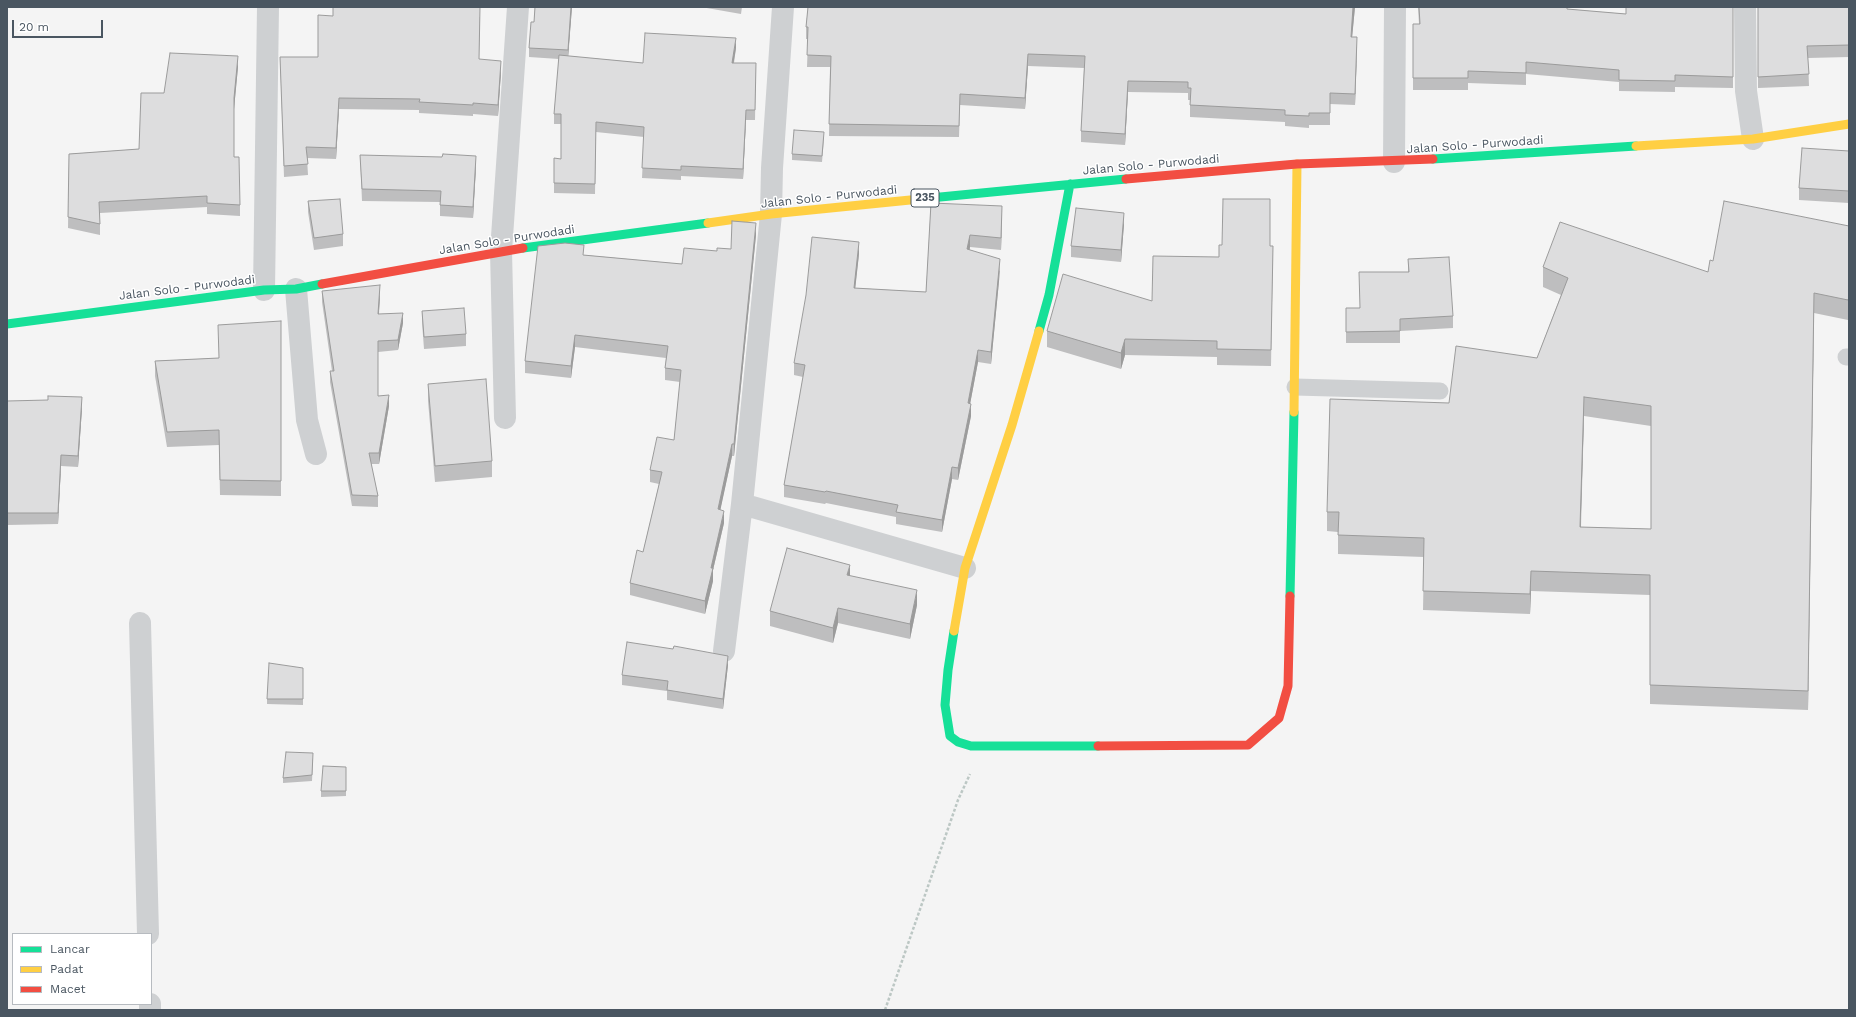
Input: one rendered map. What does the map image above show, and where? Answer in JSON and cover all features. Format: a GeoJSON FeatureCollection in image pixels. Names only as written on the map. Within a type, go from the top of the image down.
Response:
{"type":"FeatureCollection","features":[{"type":"Feature","properties":{"kind":"main road","name":"Jalan Solo - Purwodadi"},"geometry":{"type":"LineString","coordinates":[[8,319],[264,290],[296,289],[501,252],[771,214],[1070,184],[1297,164],[1394,162],[1753,139],[1849,124]]}},
{"type":"Feature","properties":{"kind":"main road"},"geometry":{"type":"LineString","coordinates":[[1070,184],[1047,302],[1012,425],[965,568],[948,670],[945,705],[946,724],[950,736],[958,742],[971,746],[1248,745],[1279,718],[1288,686],[1295,386],[1297,164]]}},
{"type":"Feature","properties":{"kind":"street"},"geometry":{"type":"LineString","coordinates":[[264,290],[268,7]]}},
{"type":"Feature","properties":{"kind":"street"},"geometry":{"type":"LineString","coordinates":[[505,418],[501,252],[518,7]]}},
{"type":"Feature","properties":{"kind":"street"},"geometry":{"type":"LineString","coordinates":[[724,651],[742,504],[771,214],[772,168],[783,7]]}},
{"type":"Feature","properties":{"kind":"street"},"geometry":{"type":"LineString","coordinates":[[1394,162],[1395,7]]}},
{"type":"Feature","properties":{"kind":"street"},"geometry":{"type":"LineString","coordinates":[[1745,7],[1746,91],[1753,139]]}},
{"type":"Feature","properties":{"kind":"street"},"geometry":{"type":"LineString","coordinates":[[296,289],[307,420],[316,454]]}},
{"type":"Feature","properties":{"kind":"street"},"geometry":{"type":"LineString","coordinates":[[742,504],[965,568]]}},
{"type":"Feature","properties":{"kind":"street"},"geometry":{"type":"LineString","coordinates":[[140,623],[148,933]]}},
{"type":"Feature","properties":{"kind":"lane"},"geometry":{"type":"LineString","coordinates":[[1295,386],[1440,391]]}},
{"type":"Feature","properties":{"kind":"path"},"geometry":{"type":"LineString","coordinates":[[885,1010],[958,800],[971,772],[973,756],[971,746]]}},
{"type":"Feature","properties":{"kind":"building"},"geometry":{"type":"Polygon","coordinates":[[[333,7],[480,7],[479,59],[501,61],[498,105],[419,102],[420,99],[339,98],[336,148],[306,147],[308,164],[284,166],[280,57],[318,57],[318,15],[333,16],[333,7]]]}},
{"type":"Feature","properties":{"kind":"building"},"geometry":{"type":"Polygon","coordinates":[[[535,7],[571,7],[568,50],[529,48],[531,22],[534,22],[535,7]]]}},
{"type":"Feature","properties":{"kind":"building"},"geometry":{"type":"Polygon","coordinates":[[[808,7],[1353,7],[1351,37],[1357,37],[1355,94],[1330,93],[1330,113],[1309,113],[1309,116],[1285,115],[1285,110],[1190,105],[1191,88],[1188,88],[1188,82],[1128,81],[1125,134],[1081,131],[1085,56],[1028,54],[1025,98],[960,94],[959,126],[829,124],[831,56],[807,55],[808,27],[806,27],[808,7]]]}},
{"type":"Feature","properties":{"kind":"building"},"geometry":{"type":"Polygon","coordinates":[[[1419,7],[1567,7],[1567,9],[1626,14],[1626,7],[1733,7],[1733,77],[1675,75],[1675,81],[1619,80],[1619,70],[1526,62],[1526,73],[1468,71],[1468,78],[1413,78],[1413,24],[1420,24],[1419,7]]]}},
{"type":"Feature","properties":{"kind":"building"},"geometry":{"type":"Polygon","coordinates":[[[1758,7],[1849,7],[1849,45],[1807,46],[1809,74],[1758,77],[1758,7]]]}},
{"type":"Feature","properties":{"kind":"building"},"geometry":{"type":"Polygon","coordinates":[[[645,33],[736,38],[732,63],[756,63],[755,110],[746,110],[743,169],[681,166],[681,170],[642,168],[644,127],[596,122],[595,184],[554,183],[554,158],[561,159],[561,114],[554,114],[559,55],[643,63],[645,33]]]}},
{"type":"Feature","properties":{"kind":"building"},"geometry":{"type":"Polygon","coordinates":[[[170,53],[238,56],[234,98],[234,157],[239,157],[240,205],[207,203],[207,196],[99,202],[100,224],[68,217],[69,154],[139,149],[141,93],[164,93],[170,53]]]}},
{"type":"Feature","properties":{"kind":"building"},"geometry":{"type":"Polygon","coordinates":[[[794,130],[824,132],[822,156],[792,154],[794,130]]]}},
{"type":"Feature","properties":{"kind":"building"},"geometry":{"type":"Polygon","coordinates":[[[1802,148],[1849,151],[1849,191],[1799,188],[1802,148]]]}},
{"type":"Feature","properties":{"kind":"building"},"geometry":{"type":"Polygon","coordinates":[[[443,154],[476,156],[473,207],[440,205],[441,191],[362,189],[360,155],[442,157],[443,154]]]}},
{"type":"Feature","properties":{"kind":"building"},"geometry":{"type":"Polygon","coordinates":[[[340,199],[343,234],[314,238],[308,201],[340,199]]]}},
{"type":"Feature","properties":{"kind":"building"},"geometry":{"type":"Polygon","coordinates":[[[1223,199],[1270,199],[1270,246],[1273,246],[1271,350],[1217,349],[1217,341],[1125,339],[1121,353],[1047,331],[1063,274],[1152,301],[1153,256],[1219,257],[1219,245],[1222,245],[1223,199]]]}},
{"type":"Feature","properties":{"kind":"building"},"geometry":{"type":"Polygon","coordinates":[[[1724,201],[1849,226],[1848,300],[1814,293],[1808,691],[1650,685],[1650,575],[1531,571],[1530,594],[1423,591],[1424,538],[1338,535],[1339,512],[1327,512],[1330,399],[1449,403],[1456,346],[1537,358],[1568,278],[1543,267],[1560,222],[1708,272],[1710,260],[1713,261],[1724,201]],[[1584,397],[1580,527],[1651,529],[1651,406],[1584,397]]]}},
{"type":"Feature","properties":{"kind":"building"},"geometry":{"type":"Polygon","coordinates":[[[931,203],[1002,206],[1001,238],[970,235],[967,249],[1000,259],[991,352],[978,350],[968,403],[971,404],[958,468],[952,467],[942,520],[896,512],[898,505],[826,491],[784,485],[805,365],[794,363],[806,295],[812,237],[859,242],[854,288],[926,292],[931,203]]]}},
{"type":"Feature","properties":{"kind":"building"},"geometry":{"type":"Polygon","coordinates":[[[1076,208],[1124,213],[1121,250],[1071,246],[1076,208]]]}},
{"type":"Feature","properties":{"kind":"building"},"geometry":{"type":"Polygon","coordinates":[[[732,221],[756,223],[734,444],[732,444],[718,509],[724,511],[705,601],[630,583],[637,550],[643,552],[662,472],[650,470],[657,437],[674,440],[681,370],[665,368],[668,346],[575,335],[571,366],[525,361],[538,246],[565,243],[584,245],[583,255],[682,264],[684,248],[717,251],[717,248],[731,249],[732,221]]]}},
{"type":"Feature","properties":{"kind":"building"},"geometry":{"type":"Polygon","coordinates":[[[1449,257],[1453,316],[1400,319],[1400,331],[1346,332],[1346,308],[1360,308],[1359,272],[1409,272],[1408,259],[1449,257]]]}},
{"type":"Feature","properties":{"kind":"building"},"geometry":{"type":"Polygon","coordinates":[[[380,285],[378,314],[403,313],[398,340],[378,341],[378,396],[389,395],[379,453],[369,453],[378,496],[352,495],[330,371],[334,371],[322,291],[380,285]]]}},
{"type":"Feature","properties":{"kind":"building"},"geometry":{"type":"Polygon","coordinates":[[[464,308],[466,334],[424,337],[422,311],[464,308]]]}},
{"type":"Feature","properties":{"kind":"building"},"geometry":{"type":"Polygon","coordinates":[[[281,321],[281,481],[220,480],[219,430],[167,432],[155,361],[219,358],[218,325],[281,321]]]}},
{"type":"Feature","properties":{"kind":"building"},"geometry":{"type":"Polygon","coordinates":[[[486,379],[492,461],[435,466],[428,384],[486,379]]]}},
{"type":"Feature","properties":{"kind":"building"},"geometry":{"type":"Polygon","coordinates":[[[48,396],[82,397],[78,456],[61,455],[58,513],[7,513],[7,401],[48,400],[48,396]]]}},
{"type":"Feature","properties":{"kind":"building"},"geometry":{"type":"Polygon","coordinates":[[[787,548],[850,565],[847,575],[917,590],[910,624],[838,608],[833,628],[770,611],[787,548]]]}},
{"type":"Feature","properties":{"kind":"building"},"geometry":{"type":"Polygon","coordinates":[[[627,642],[673,649],[674,646],[728,656],[723,699],[667,690],[668,681],[622,675],[627,642]]]}},
{"type":"Feature","properties":{"kind":"building"},"geometry":{"type":"Polygon","coordinates":[[[269,663],[303,668],[303,699],[267,699],[269,663]]]}},
{"type":"Feature","properties":{"kind":"building"},"geometry":{"type":"Polygon","coordinates":[[[286,752],[313,753],[312,775],[283,778],[286,752]]]}},
{"type":"Feature","properties":{"kind":"building"},"geometry":{"type":"Polygon","coordinates":[[[323,766],[346,767],[346,791],[321,791],[323,766]]]}},
{"type":"Feature","properties":{"kind":"traffic: fast"},"geometry":{"type":"LineString","coordinates":[[1433,159],[1636,146]]}},
{"type":"Feature","properties":{"kind":"traffic: fast"},"geometry":{"type":"LineString","coordinates":[[930,198],[1126,179]]}},
{"type":"Feature","properties":{"kind":"traffic: fast"},"geometry":{"type":"LineString","coordinates":[[1039,331],[1049,295],[1070,184]]}},
{"type":"Feature","properties":{"kind":"traffic: fast"},"geometry":{"type":"LineString","coordinates":[[523,248],[708,223]]}},
{"type":"Feature","properties":{"kind":"traffic: fast"},"geometry":{"type":"LineString","coordinates":[[7,324],[264,290],[296,289],[322,284]]}},
{"type":"Feature","properties":{"kind":"traffic: fast"},"geometry":{"type":"LineString","coordinates":[[1290,596],[1294,412]]}},
{"type":"Feature","properties":{"kind":"traffic: fast"},"geometry":{"type":"LineString","coordinates":[[954,631],[948,670],[945,705],[950,736],[958,742],[971,746],[1098,746]]}},
{"type":"Feature","properties":{"kind":"traffic: slow"},"geometry":{"type":"LineString","coordinates":[[1636,146],[1753,139],[1849,124]]}},
{"type":"Feature","properties":{"kind":"traffic: slow"},"geometry":{"type":"LineString","coordinates":[[1294,412],[1297,164]]}},
{"type":"Feature","properties":{"kind":"traffic: slow"},"geometry":{"type":"LineString","coordinates":[[708,223],[771,214],[930,198]]}},
{"type":"Feature","properties":{"kind":"traffic: slow"},"geometry":{"type":"LineString","coordinates":[[954,631],[965,568],[1012,425],[1039,331]]}},
{"type":"Feature","properties":{"kind":"traffic: jam"},"geometry":{"type":"LineString","coordinates":[[1126,179],[1297,164],[1433,159]]}},
{"type":"Feature","properties":{"kind":"traffic: jam"},"geometry":{"type":"LineString","coordinates":[[322,284],[523,248]]}},
{"type":"Feature","properties":{"kind":"traffic: jam"},"geometry":{"type":"LineString","coordinates":[[1098,746],[1248,745],[1279,718],[1288,686],[1290,596]]}}]}
